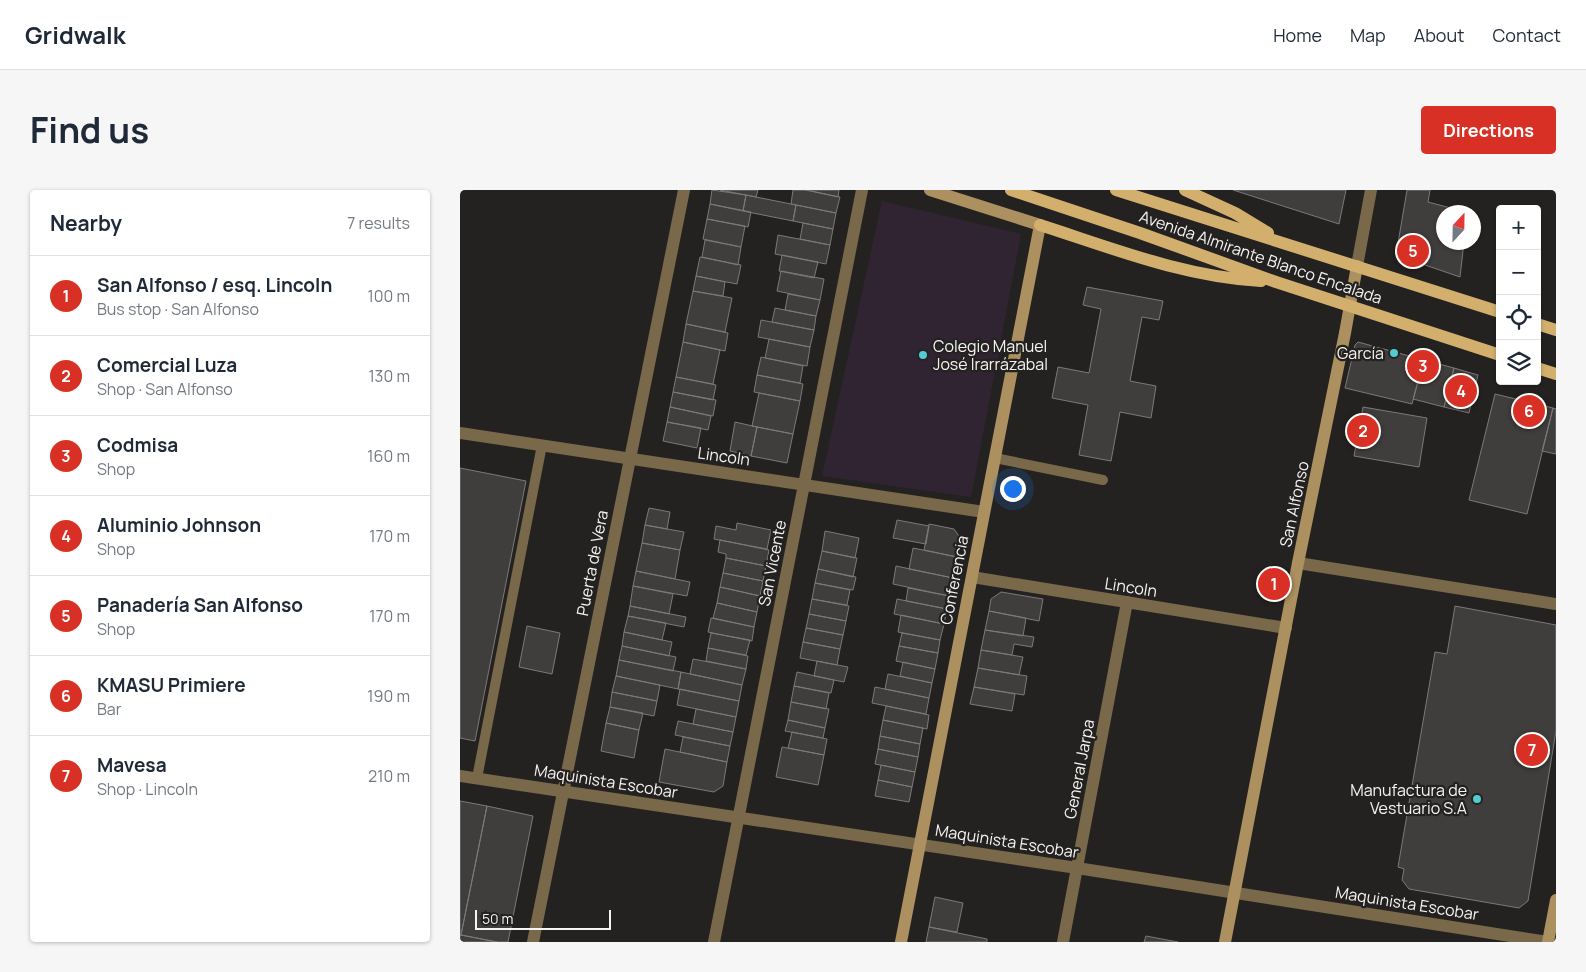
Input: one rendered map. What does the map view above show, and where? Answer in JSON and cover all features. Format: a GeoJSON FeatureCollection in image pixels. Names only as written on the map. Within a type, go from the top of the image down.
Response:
{"type":"FeatureCollection","features":[{"type":"Feature","properties":{"kind":"main road","name":"Avenida Almirante Blanco Encalada"},"geometry":{"type":"LineString","coordinates":[[1011,190],[1140,233],[1276,282],[1496,354]]}},
{"type":"Feature","properties":{"kind":"main road","name":"Avenida Almirante Blanco Encalada"},"geometry":{"type":"LineString","coordinates":[[1116,190],[1496,311]]}},
{"type":"Feature","properties":{"kind":"main road"},"geometry":{"type":"LineString","coordinates":[[1185,190],[1235,213],[1280,241]]}},
{"type":"Feature","properties":{"kind":"main road"},"geometry":{"type":"LineString","coordinates":[[1040,225],[1177,268],[1230,278],[1276,282]]}},
{"type":"Feature","properties":{"kind":"main road"},"geometry":{"type":"LineString","coordinates":[[1541,325],[1556,330]]}},
{"type":"Feature","properties":{"kind":"main road"},"geometry":{"type":"LineString","coordinates":[[1541,369],[1556,374]]}},
{"type":"Feature","properties":{"kind":"street","name":"Puerta de Vera"},"geometry":{"type":"LineString","coordinates":[[533,942],[684,190]]}},
{"type":"Feature","properties":{"kind":"street","name":"San Vicente"},"geometry":{"type":"LineString","coordinates":[[714,942],[862,190]]}},
{"type":"Feature","properties":{"kind":"street"},"geometry":{"type":"LineString","coordinates":[[930,190],[1040,225]]}},
{"type":"Feature","properties":{"kind":"street","name":"San Alfonso"},"geometry":{"type":"LineString","coordinates":[[1225,942],[1372,190]]}},
{"type":"Feature","properties":{"kind":"street","name":"Conferencia"},"geometry":{"type":"LineString","coordinates":[[901,942],[1040,225]]}},
{"type":"Feature","properties":{"kind":"street","name":"Lincoln"},"geometry":{"type":"LineString","coordinates":[[460,433],[984,512]]}},
{"type":"Feature","properties":{"kind":"street"},"geometry":{"type":"LineString","coordinates":[[1298,563],[1556,604]]}},
{"type":"Feature","properties":{"kind":"street","name":"Lincoln"},"geometry":{"type":"LineString","coordinates":[[972,577],[1286,628]]}},
{"type":"Feature","properties":{"kind":"street","name":"General Jarpa"},"geometry":{"type":"LineString","coordinates":[[1063,942],[1127,602]]}},
{"type":"Feature","properties":{"kind":"street","name":"Maquinista Escobar"},"geometry":{"type":"LineString","coordinates":[[460,776],[1077,868],[1548,942]]}},
{"type":"Feature","properties":{"kind":"street"},"geometry":{"type":"LineString","coordinates":[[1548,942],[1556,900]]}},
{"type":"Feature","properties":{"kind":"lane"},"geometry":{"type":"LineString","coordinates":[[477,778],[542,445]]}},
{"type":"Feature","properties":{"kind":"lane"},"geometry":{"type":"LineString","coordinates":[[995,458],[1104,480]]}},
{"type":"Feature","properties":{"kind":"shaded area","name":"Colegio Manuel José Irarrázabal"},"geometry":{"type":"Polygon","coordinates":[[[882,201],[1021,234],[971,497],[822,476],[882,201]]]}},
{"type":"Feature","properties":{"kind":"building"},"geometry":{"type":"Polygon","coordinates":[[[712,190],[746,195],[743,211],[710,204],[712,190]]]}},
{"type":"Feature","properties":{"kind":"building"},"geometry":{"type":"Polygon","coordinates":[[[720,190],[758,190],[756,197],[720,190]]]}},
{"type":"Feature","properties":{"kind":"building"},"geometry":{"type":"Polygon","coordinates":[[[793,190],[806,190],[840,197],[836,213],[791,204],[793,190]]]}},
{"type":"Feature","properties":{"kind":"building"},"geometry":{"type":"Polygon","coordinates":[[[806,190],[839,190],[838,197],[806,190]]]}},
{"type":"Feature","properties":{"kind":"building"},"geometry":{"type":"Polygon","coordinates":[[[1233,190],[1346,190],[1339,224],[1233,190]]]}},
{"type":"Feature","properties":{"kind":"building"},"geometry":{"type":"Polygon","coordinates":[[[1407,190],[1430,190],[1428,202],[1439,205],[1436,205],[1436,250],[1463,250],[1460,277],[1396,255],[1407,190]]]}},
{"type":"Feature","properties":{"kind":"building"},"geometry":{"type":"Polygon","coordinates":[[[746,195],[796,205],[793,221],[743,211],[746,195]]]}},
{"type":"Feature","properties":{"kind":"building"},"geometry":{"type":"Polygon","coordinates":[[[710,204],[751,212],[748,227],[707,219],[710,204]]]}},
{"type":"Feature","properties":{"kind":"building"},"geometry":{"type":"Polygon","coordinates":[[[796,205],[836,213],[833,229],[793,221],[796,205]]]}},
{"type":"Feature","properties":{"kind":"building"},"geometry":{"type":"Polygon","coordinates":[[[707,219],[745,226],[741,247],[703,239],[707,219]]]}},
{"type":"Feature","properties":{"kind":"building"},"geometry":{"type":"Polygon","coordinates":[[[803,223],[833,229],[830,245],[800,239],[803,223]]]}},
{"type":"Feature","properties":{"kind":"building"},"geometry":{"type":"Polygon","coordinates":[[[778,235],[830,245],[826,264],[775,254],[778,235]]]}},
{"type":"Feature","properties":{"kind":"building"},"geometry":{"type":"Polygon","coordinates":[[[705,240],[741,247],[738,265],[702,257],[705,240]]]}},
{"type":"Feature","properties":{"kind":"building"},"geometry":{"type":"Polygon","coordinates":[[[782,255],[818,262],[814,278],[779,271],[782,255]]]}},
{"type":"Feature","properties":{"kind":"building"},"geometry":{"type":"Polygon","coordinates":[[[700,257],[741,265],[737,284],[696,276],[700,257]]]}},
{"type":"Feature","properties":{"kind":"building"},"geometry":{"type":"Polygon","coordinates":[[[781,271],[824,279],[820,300],[777,291],[781,271]]]}},
{"type":"Feature","properties":{"kind":"building"},"geometry":{"type":"Polygon","coordinates":[[[696,276],[725,282],[723,296],[693,291],[696,276]]]}},
{"type":"Feature","properties":{"kind":"building"},"geometry":{"type":"Polygon","coordinates":[[[1087,287],[1163,301],[1159,320],[1142,317],[1130,381],[1156,386],[1151,418],[1120,412],[1111,461],[1079,455],[1088,405],[1052,398],[1058,367],[1089,373],[1101,309],[1083,305],[1087,287]]]}},
{"type":"Feature","properties":{"kind":"building"},"geometry":{"type":"Polygon","coordinates":[[[693,291],[732,298],[725,332],[686,324],[693,291]]]}},
{"type":"Feature","properties":{"kind":"building"},"geometry":{"type":"Polygon","coordinates":[[[788,294],[820,300],[816,316],[785,310],[788,294]]]}},
{"type":"Feature","properties":{"kind":"building"},"geometry":{"type":"Polygon","coordinates":[[[775,308],[816,316],[814,330],[772,322],[775,308]]]}},
{"type":"Feature","properties":{"kind":"building"},"geometry":{"type":"Polygon","coordinates":[[[761,320],[814,330],[810,347],[758,337],[761,320]]]}},
{"type":"Feature","properties":{"kind":"building"},"geometry":{"type":"Polygon","coordinates":[[[686,324],[728,333],[725,351],[683,342],[686,324]]]}},
{"type":"Feature","properties":{"kind":"building"},"geometry":{"type":"Polygon","coordinates":[[[769,339],[810,347],[807,366],[765,358],[769,339]]]}},
{"type":"Feature","properties":{"kind":"building"},"geometry":{"type":"Polygon","coordinates":[[[683,342],[720,350],[713,384],[676,377],[683,342]]]}},
{"type":"Feature","properties":{"kind":"building"},"geometry":{"type":"Polygon","coordinates":[[[1358,342],[1424,360],[1412,404],[1345,388],[1355,345],[1358,342]]]}},
{"type":"Feature","properties":{"kind":"building"},"geometry":{"type":"Polygon","coordinates":[[[761,357],[803,366],[800,383],[757,375],[761,357]]]}},
{"type":"Feature","properties":{"kind":"building"},"geometry":{"type":"Polygon","coordinates":[[[1424,360],[1454,368],[1444,407],[1413,399],[1424,360]]]}},
{"type":"Feature","properties":{"kind":"building"},"geometry":{"type":"Polygon","coordinates":[[[1454,368],[1478,375],[1469,413],[1444,407],[1454,368]]]}},
{"type":"Feature","properties":{"kind":"building"},"geometry":{"type":"Polygon","coordinates":[[[757,375],[803,384],[800,401],[754,392],[757,375]]]}},
{"type":"Feature","properties":{"kind":"building"},"geometry":{"type":"Polygon","coordinates":[[[676,377],[716,385],[713,400],[673,392],[676,377]]]}},
{"type":"Feature","properties":{"kind":"building"},"geometry":{"type":"Polygon","coordinates":[[[673,392],[716,400],[713,416],[670,407],[673,392]]]}},
{"type":"Feature","properties":{"kind":"building"},"geometry":{"type":"Polygon","coordinates":[[[759,393],[800,401],[793,434],[752,426],[759,393]]]}},
{"type":"Feature","properties":{"kind":"building"},"geometry":{"type":"Polygon","coordinates":[[[1495,394],[1553,408],[1527,514],[1469,500],[1495,394]]]}},
{"type":"Feature","properties":{"kind":"building"},"geometry":{"type":"Polygon","coordinates":[[[670,407],[711,416],[708,430],[667,422],[670,407]]]}},
{"type":"Feature","properties":{"kind":"building"},"geometry":{"type":"Polygon","coordinates":[[[1363,407],[1427,418],[1419,467],[1354,456],[1363,407]]]}},
{"type":"Feature","properties":{"kind":"building"},"geometry":{"type":"Polygon","coordinates":[[[1553,408],[1556,409],[1556,454],[1542,451],[1553,408]]]}},
{"type":"Feature","properties":{"kind":"building"},"geometry":{"type":"Polygon","coordinates":[[[667,422],[701,428],[697,448],[663,441],[667,422]]]}},
{"type":"Feature","properties":{"kind":"building"},"geometry":{"type":"Polygon","coordinates":[[[735,422],[757,427],[751,456],[730,451],[735,422]]]}},
{"type":"Feature","properties":{"kind":"building"},"geometry":{"type":"Polygon","coordinates":[[[757,427],[793,434],[787,463],[751,456],[757,427]]]}},
{"type":"Feature","properties":{"kind":"building"},"geometry":{"type":"Polygon","coordinates":[[[460,468],[526,481],[475,741],[460,738],[460,468]]]}},
{"type":"Feature","properties":{"kind":"building"},"geometry":{"type":"Polygon","coordinates":[[[649,508],[670,512],[667,529],[645,525],[649,508]]]}},
{"type":"Feature","properties":{"kind":"building"},"geometry":{"type":"Polygon","coordinates":[[[897,520],[929,526],[926,544],[893,538],[897,520]]]}},
{"type":"Feature","properties":{"kind":"building"},"geometry":{"type":"Polygon","coordinates":[[[737,523],[771,530],[767,549],[714,539],[716,526],[736,530],[737,523]]]}},
{"type":"Feature","properties":{"kind":"building"},"geometry":{"type":"Polygon","coordinates":[[[929,524],[954,529],[961,539],[957,557],[924,550],[929,524]]]}},
{"type":"Feature","properties":{"kind":"building"},"geometry":{"type":"Polygon","coordinates":[[[645,525],[684,532],[680,550],[642,543],[645,525]]]}},
{"type":"Feature","properties":{"kind":"building"},"geometry":{"type":"Polygon","coordinates":[[[825,531],[859,538],[855,558],[822,551],[825,531]]]}},
{"type":"Feature","properties":{"kind":"building"},"geometry":{"type":"Polygon","coordinates":[[[720,540],[769,550],[766,566],[726,558],[726,554],[718,552],[720,540]]]}},
{"type":"Feature","properties":{"kind":"building"},"geometry":{"type":"Polygon","coordinates":[[[642,543],[680,550],[675,579],[636,571],[642,543]]]}},
{"type":"Feature","properties":{"kind":"building"},"geometry":{"type":"Polygon","coordinates":[[[913,548],[957,557],[953,578],[909,569],[913,548]]]}},
{"type":"Feature","properties":{"kind":"building"},"geometry":{"type":"Polygon","coordinates":[[[822,551],[857,558],[853,577],[818,569],[822,551]]]}},
{"type":"Feature","properties":{"kind":"building"},"geometry":{"type":"Polygon","coordinates":[[[726,558],[766,566],[763,581],[723,573],[726,558]]]}},
{"type":"Feature","properties":{"kind":"building"},"geometry":{"type":"Polygon","coordinates":[[[896,566],[953,578],[949,596],[893,584],[896,566]]]}},
{"type":"Feature","properties":{"kind":"building"},"geometry":{"type":"Polygon","coordinates":[[[818,569],[856,577],[853,590],[815,583],[818,569]]]}},
{"type":"Feature","properties":{"kind":"building"},"geometry":{"type":"Polygon","coordinates":[[[636,571],[690,582],[687,596],[633,586],[636,571]]]}},
{"type":"Feature","properties":{"kind":"building"},"geometry":{"type":"Polygon","coordinates":[[[723,573],[763,581],[760,596],[720,587],[723,573]]]}},
{"type":"Feature","properties":{"kind":"building"},"geometry":{"type":"Polygon","coordinates":[[[815,583],[850,590],[847,605],[812,599],[815,583]]]}},
{"type":"Feature","properties":{"kind":"building"},"geometry":{"type":"Polygon","coordinates":[[[633,586],[673,594],[669,614],[630,606],[633,586]]]}},
{"type":"Feature","properties":{"kind":"building"},"geometry":{"type":"Polygon","coordinates":[[[720,587],[760,596],[757,612],[717,603],[720,587]]]}},
{"type":"Feature","properties":{"kind":"building"},"geometry":{"type":"Polygon","coordinates":[[[908,588],[949,596],[947,609],[906,601],[908,588]]]}},
{"type":"Feature","properties":{"kind":"building"},"geometry":{"type":"Polygon","coordinates":[[[1001,592],[1043,599],[1039,621],[989,611],[991,599],[1001,592]]]}},
{"type":"Feature","properties":{"kind":"building"},"geometry":{"type":"Polygon","coordinates":[[[812,599],[849,606],[846,621],[809,614],[812,599]]]}},
{"type":"Feature","properties":{"kind":"building"},"geometry":{"type":"Polygon","coordinates":[[[897,599],[947,609],[944,624],[894,614],[897,599]]]}},
{"type":"Feature","properties":{"kind":"building"},"geometry":{"type":"Polygon","coordinates":[[[717,603],[757,612],[754,627],[713,618],[717,603]]]}},
{"type":"Feature","properties":{"kind":"building"},"geometry":{"type":"Polygon","coordinates":[[[630,606],[686,617],[684,627],[628,616],[630,606]]]}},
{"type":"Feature","properties":{"kind":"building","name":"Manufactura de Vestuario S.A"},"geometry":{"type":"Polygon","coordinates":[[[1455,606],[1556,625],[1556,731],[1528,901],[1519,908],[1409,889],[1402,880],[1404,869],[1398,867],[1435,652],[1447,654],[1455,606]]]}},
{"type":"Feature","properties":{"kind":"building"},"geometry":{"type":"Polygon","coordinates":[[[989,611],[1026,618],[1023,636],[985,630],[989,611]]]}},
{"type":"Feature","properties":{"kind":"building"},"geometry":{"type":"Polygon","coordinates":[[[809,614],[846,621],[843,635],[806,628],[809,614]]]}},
{"type":"Feature","properties":{"kind":"building"},"geometry":{"type":"Polygon","coordinates":[[[901,615],[944,624],[940,640],[898,632],[901,615]]]}},
{"type":"Feature","properties":{"kind":"building"},"geometry":{"type":"Polygon","coordinates":[[[628,616],[666,623],[662,640],[624,632],[628,616]]]}},
{"type":"Feature","properties":{"kind":"building"},"geometry":{"type":"Polygon","coordinates":[[[711,618],[754,627],[752,641],[708,632],[711,618]]]}},
{"type":"Feature","properties":{"kind":"building"},"geometry":{"type":"Polygon","coordinates":[[[527,626],[560,633],[552,674],[519,667],[527,626]]]}},
{"type":"Feature","properties":{"kind":"building"},"geometry":{"type":"Polygon","coordinates":[[[806,628],[843,635],[840,649],[803,642],[806,628]]]}},
{"type":"Feature","properties":{"kind":"building"},"geometry":{"type":"Polygon","coordinates":[[[985,630],[1034,637],[1032,647],[1014,644],[1012,655],[981,650],[985,630]]]}},
{"type":"Feature","properties":{"kind":"building"},"geometry":{"type":"Polygon","coordinates":[[[624,632],[672,642],[669,656],[622,646],[624,632]]]}},
{"type":"Feature","properties":{"kind":"building"},"geometry":{"type":"Polygon","coordinates":[[[711,633],[750,640],[746,655],[708,648],[711,633]]]}},
{"type":"Feature","properties":{"kind":"building"},"geometry":{"type":"Polygon","coordinates":[[[902,633],[940,640],[938,653],[899,646],[902,633]]]}},
{"type":"Feature","properties":{"kind":"building"},"geometry":{"type":"Polygon","coordinates":[[[803,642],[840,649],[837,665],[800,658],[803,642]]]}},
{"type":"Feature","properties":{"kind":"building"},"geometry":{"type":"Polygon","coordinates":[[[622,646],[676,657],[673,671],[619,660],[622,646]]]}},
{"type":"Feature","properties":{"kind":"building"},"geometry":{"type":"Polygon","coordinates":[[[899,646],[938,653],[935,669],[896,661],[899,646]]]}},
{"type":"Feature","properties":{"kind":"building"},"geometry":{"type":"Polygon","coordinates":[[[708,648],[748,656],[746,669],[706,661],[708,648]]]}},
{"type":"Feature","properties":{"kind":"building"},"geometry":{"type":"Polygon","coordinates":[[[981,650],[1023,657],[1019,675],[978,668],[981,650]]]}},
{"type":"Feature","properties":{"kind":"building"},"geometry":{"type":"Polygon","coordinates":[[[693,659],[746,669],[742,685],[690,674],[693,659]]]}},
{"type":"Feature","properties":{"kind":"building"},"geometry":{"type":"Polygon","coordinates":[[[619,660],[681,672],[678,689],[616,676],[619,660]]]}},
{"type":"Feature","properties":{"kind":"building"},"geometry":{"type":"Polygon","coordinates":[[[817,661],[848,667],[844,682],[814,676],[817,661]]]}},
{"type":"Feature","properties":{"kind":"building"},"geometry":{"type":"Polygon","coordinates":[[[903,662],[935,669],[932,683],[900,676],[903,662]]]}},
{"type":"Feature","properties":{"kind":"building"},"geometry":{"type":"Polygon","coordinates":[[[978,668],[1027,676],[1024,695],[974,687],[978,668]]]}},
{"type":"Feature","properties":{"kind":"building"},"geometry":{"type":"Polygon","coordinates":[[[681,672],[742,685],[739,701],[678,689],[681,672]]]}},
{"type":"Feature","properties":{"kind":"building"},"geometry":{"type":"Polygon","coordinates":[[[797,672],[834,680],[831,693],[794,686],[797,672]]]}},
{"type":"Feature","properties":{"kind":"building"},"geometry":{"type":"Polygon","coordinates":[[[888,674],[932,683],[929,698],[885,689],[888,674]]]}},
{"type":"Feature","properties":{"kind":"building"},"geometry":{"type":"Polygon","coordinates":[[[616,676],[660,685],[657,701],[612,692],[616,676]]]}},
{"type":"Feature","properties":{"kind":"building"},"geometry":{"type":"Polygon","coordinates":[[[794,686],[829,693],[826,709],[791,702],[794,686]]]}},
{"type":"Feature","properties":{"kind":"building"},"geometry":{"type":"Polygon","coordinates":[[[875,687],[929,698],[926,714],[872,703],[875,687]]]}},
{"type":"Feature","properties":{"kind":"building"},"geometry":{"type":"Polygon","coordinates":[[[974,687],[1015,694],[1012,711],[970,704],[974,687]]]}},
{"type":"Feature","properties":{"kind":"building"},"geometry":{"type":"Polygon","coordinates":[[[680,689],[739,701],[736,717],[677,705],[680,689]]]}},
{"type":"Feature","properties":{"kind":"building"},"geometry":{"type":"Polygon","coordinates":[[[612,692],[657,701],[654,716],[610,707],[612,692]]]}},
{"type":"Feature","properties":{"kind":"building"},"geometry":{"type":"Polygon","coordinates":[[[791,702],[829,709],[825,728],[788,720],[791,702]]]}},
{"type":"Feature","properties":{"kind":"building"},"geometry":{"type":"Polygon","coordinates":[[[886,706],[929,715],[927,729],[883,720],[886,706]]]}},
{"type":"Feature","properties":{"kind":"building"},"geometry":{"type":"Polygon","coordinates":[[[610,707],[643,713],[639,730],[606,723],[610,707]]]}},
{"type":"Feature","properties":{"kind":"building"},"geometry":{"type":"Polygon","coordinates":[[[696,709],[736,717],[733,732],[693,724],[696,709]]]}},
{"type":"Feature","properties":{"kind":"building"},"geometry":{"type":"Polygon","coordinates":[[[788,720],[825,728],[823,738],[785,731],[788,720]]]}},
{"type":"Feature","properties":{"kind":"building"},"geometry":{"type":"Polygon","coordinates":[[[883,720],[923,728],[920,744],[880,736],[883,720]]]}},
{"type":"Feature","properties":{"kind":"building"},"geometry":{"type":"Polygon","coordinates":[[[678,721],[733,732],[730,746],[675,735],[678,721]]]}},
{"type":"Feature","properties":{"kind":"building"},"geometry":{"type":"Polygon","coordinates":[[[606,723],[639,730],[634,758],[601,751],[606,723]]]}},
{"type":"Feature","properties":{"kind":"building"},"geometry":{"type":"Polygon","coordinates":[[[792,732],[827,739],[824,755],[788,748],[792,732]]]}},
{"type":"Feature","properties":{"kind":"building"},"geometry":{"type":"Polygon","coordinates":[[[880,736],[920,744],[918,757],[878,749],[880,736]]]}},
{"type":"Feature","properties":{"kind":"building"},"geometry":{"type":"Polygon","coordinates":[[[683,737],[730,746],[727,762],[680,752],[683,737]]]}},
{"type":"Feature","properties":{"kind":"building"},"geometry":{"type":"Polygon","coordinates":[[[782,747],[824,755],[818,785],[776,777],[782,747]]]}},
{"type":"Feature","properties":{"kind":"building"},"geometry":{"type":"Polygon","coordinates":[[[665,749],[727,762],[723,786],[714,792],[659,782],[665,749]]]}},
{"type":"Feature","properties":{"kind":"building"},"geometry":{"type":"Polygon","coordinates":[[[878,749],[918,757],[915,772],[875,764],[878,749]]]}},
{"type":"Feature","properties":{"kind":"building"},"geometry":{"type":"Polygon","coordinates":[[[881,765],[915,772],[912,787],[878,780],[881,765]]]}},
{"type":"Feature","properties":{"kind":"building"},"geometry":{"type":"Polygon","coordinates":[[[878,780],[912,787],[909,802],[875,796],[878,780]]]}},
{"type":"Feature","properties":{"kind":"building"},"geometry":{"type":"Polygon","coordinates":[[[460,801],[487,806],[461,935],[460,935],[460,801]]]}},
{"type":"Feature","properties":{"kind":"building"},"geometry":{"type":"Polygon","coordinates":[[[487,806],[533,816],[508,942],[497,942],[461,935],[487,806]]]}},
{"type":"Feature","properties":{"kind":"building"},"geometry":{"type":"Polygon","coordinates":[[[935,897],[963,903],[957,932],[929,927],[935,897]]]}},
{"type":"Feature","properties":{"kind":"building"},"geometry":{"type":"Polygon","coordinates":[[[929,927],[987,939],[987,942],[926,942],[929,927]]]}},
{"type":"Feature","properties":{"kind":"building"},"geometry":{"type":"Polygon","coordinates":[[[461,935],[497,942],[460,942],[461,935]]]}},
{"type":"Feature","properties":{"kind":"building"},"geometry":{"type":"Polygon","coordinates":[[[1146,936],[1178,942],[1144,942],[1146,936]]]}},
{"type":"Feature","properties":{"kind":"place","name":"Panadería San Alfonso"},"geometry":{"type":"Point","coordinates":[1413,251]}},
{"type":"Feature","properties":{"kind":"place","name":"García"},"geometry":{"type":"Point","coordinates":[1394,353]}},
{"type":"Feature","properties":{"kind":"place","name":"Colegio Manuel José Irarrázabal"},"geometry":{"type":"Point","coordinates":[923,355]}},
{"type":"Feature","properties":{"kind":"place","name":"Codmisa"},"geometry":{"type":"Point","coordinates":[1423,366]}},
{"type":"Feature","properties":{"kind":"place","name":"Aluminio Johnson"},"geometry":{"type":"Point","coordinates":[1461,391]}},
{"type":"Feature","properties":{"kind":"place","name":"KMASU Primiere"},"geometry":{"type":"Point","coordinates":[1529,411]}},
{"type":"Feature","properties":{"kind":"place","name":"Comercial Luza"},"geometry":{"type":"Point","coordinates":[1363,431]}},
{"type":"Feature","properties":{"kind":"place","name":"San Alfonso / esq. Lincoln"},"geometry":{"type":"Point","coordinates":[1274,584]}},
{"type":"Feature","properties":{"kind":"place","name":"Mavesa"},"geometry":{"type":"Point","coordinates":[1532,750]}},
{"type":"Feature","properties":{"kind":"place","name":"Manufactura de Vestuario S.A"},"geometry":{"type":"Point","coordinates":[1477,799]}}]}
